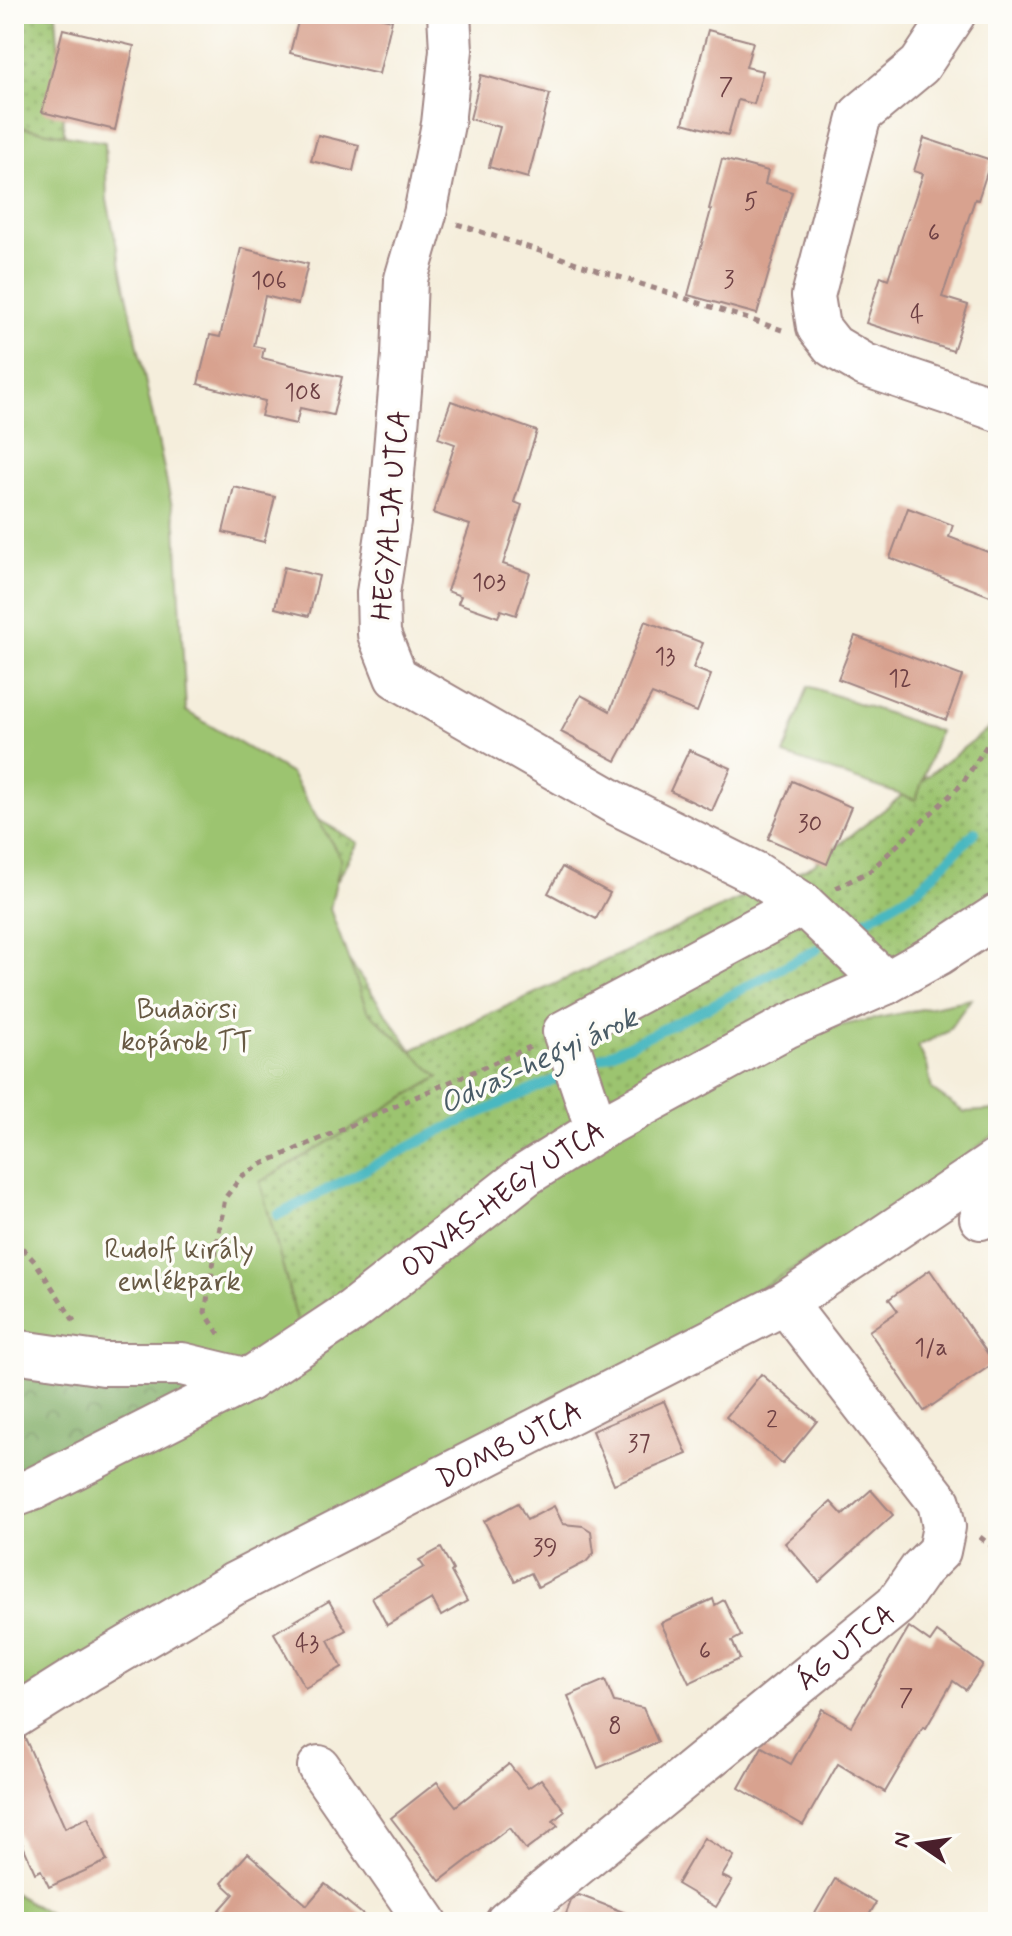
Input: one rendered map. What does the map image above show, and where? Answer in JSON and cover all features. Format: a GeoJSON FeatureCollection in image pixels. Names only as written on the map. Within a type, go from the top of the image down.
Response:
{"type":"FeatureCollection","features":[{"type":"Feature","properties":{"kind":"street","name":"HEGYALJA UTCA"},"geometry":{"type":"LineString","coordinates":[[449,14],[451,50],[443,124],[425,214],[406,279],[389,521],[378,593],[379,634],[396,677],[617,804],[755,873],[803,904],[886,983]]}},
{"type":"Feature","properties":{"kind":"street"},"geometry":{"type":"LineString","coordinates":[[954,14],[920,65],[860,115],[813,296],[818,327],[833,346],[865,365],[998,410]]}},
{"type":"Feature","properties":{"kind":"street"},"geometry":{"type":"LineString","coordinates":[[597,1130],[564,1032],[803,904]]}},
{"type":"Feature","properties":{"kind":"street","name":"ODVAS-HEGY UTCA"},"geometry":{"type":"LineString","coordinates":[[14,1496],[248,1380],[352,1311],[527,1174],[597,1130],[786,1027],[886,983],[998,915]]}},
{"type":"Feature","properties":{"kind":"street","name":"DOMB UTCA"},"geometry":{"type":"LineString","coordinates":[[14,1717],[234,1584],[785,1303],[998,1160]]}},
{"type":"Feature","properties":{"kind":"street","name":"ÁG UTCA"},"geometry":{"type":"LineString","coordinates":[[507,1922],[896,1605],[921,1569],[939,1551],[944,1527],[939,1502],[785,1303]]}},
{"type":"Feature","properties":{"kind":"street"},"geometry":{"type":"LineString","coordinates":[[14,1351],[104,1364],[182,1364],[248,1380]]}},
{"type":"Feature","properties":{"kind":"street"},"geometry":{"type":"LineString","coordinates":[[319,1767],[426,1922]]}},
{"type":"Feature","properties":{"kind":"path"},"geometry":{"type":"LineString","coordinates":[[425,214],[833,346]]}},
{"type":"Feature","properties":{"kind":"path"},"geometry":{"type":"LineString","coordinates":[[803,904],[870,871],[962,784],[998,728]]}},
{"type":"Feature","properties":{"kind":"path"},"geometry":{"type":"LineString","coordinates":[[248,1380],[205,1312],[225,1198],[242,1176],[262,1164],[564,1032]]}},
{"type":"Feature","properties":{"kind":"path"},"geometry":{"type":"LineString","coordinates":[[14,1239],[36,1263],[104,1364]]}},
{"type":"Feature","properties":{"kind":"path"},"geometry":{"type":"LineString","coordinates":[[974,1532],[998,1551]]}},
{"type":"Feature","properties":{"kind":"green space","name":"Rudolf király emlékpark"},"geometry":{"type":"Polygon","coordinates":[[[14,14],[56,14],[103,696],[359,843],[317,915],[412,1050],[813,865],[993,725],[998,730],[998,915],[786,1027],[856,1255],[785,1303],[14,1496],[14,14]]]}},
{"type":"Feature","properties":{"kind":"green space","name":"Budaörsi kopárok TT"},"geometry":{"type":"Polygon","coordinates":[[[14,126],[105,142],[107,200],[176,526],[186,711],[291,774],[341,859],[330,909],[367,1010],[439,1077],[260,1182],[303,1342],[248,1380],[28,1354],[14,1312],[14,126]]]}},
{"type":"Feature","properties":{"kind":"green space"},"geometry":{"type":"Polygon","coordinates":[[[808,686],[939,731],[916,800],[784,755],[808,686]]]}},
{"type":"Feature","properties":{"kind":"green space"},"geometry":{"type":"Polygon","coordinates":[[[971,999],[947,1032],[918,1046],[927,1065],[932,1090],[964,1112],[998,1110],[998,1132],[917,1193],[574,1401],[14,1701],[14,1495],[69,1479],[565,1147],[760,1042],[971,999]]]}},
{"type":"Feature","properties":{"kind":"green space"},"geometry":{"type":"Polygon","coordinates":[[[14,1351],[248,1380],[14,1496],[14,1351]]]}},
{"type":"Feature","properties":{"kind":"green space"},"geometry":{"type":"Polygon","coordinates":[[[14,1893],[63,1922],[14,1922],[14,1893]]]}},
{"type":"Feature","properties":{"kind":"building"},"geometry":{"type":"Polygon","coordinates":[[[300,14],[366,14],[392,20],[379,74],[290,53],[300,14]]]}},
{"type":"Feature","properties":{"kind":"building"},"geometry":{"type":"Polygon","coordinates":[[[63,29],[134,46],[115,130],[42,112],[63,29]]]}},
{"type":"Feature","properties":{"kind":"building"},"geometry":{"type":"Polygon","coordinates":[[[708,30],[753,42],[746,67],[763,71],[754,104],[738,100],[728,135],[683,123],[708,30]]]}},
{"type":"Feature","properties":{"kind":"building"},"geometry":{"type":"Polygon","coordinates":[[[481,75],[550,94],[528,178],[489,167],[500,127],[470,119],[481,75]]]}},
{"type":"Feature","properties":{"kind":"building"},"geometry":{"type":"Polygon","coordinates":[[[318,135],[359,145],[353,171],[311,161],[318,135]]]}},
{"type":"Feature","properties":{"kind":"building"},"geometry":{"type":"Polygon","coordinates":[[[924,138],[991,160],[942,297],[968,305],[953,351],[866,323],[881,276],[888,279],[923,174],[914,171],[924,138]]]}},
{"type":"Feature","properties":{"kind":"building"},"geometry":{"type":"Polygon","coordinates":[[[722,159],[768,171],[765,184],[792,192],[757,314],[688,295],[722,159]]]}},
{"type":"Feature","properties":{"kind":"building"},"geometry":{"type":"Polygon","coordinates":[[[241,248],[308,264],[298,304],[265,296],[254,346],[264,348],[262,358],[342,377],[333,415],[300,408],[296,424],[261,416],[265,401],[198,384],[210,335],[220,337],[241,248]]]}},
{"type":"Feature","properties":{"kind":"building"},"geometry":{"type":"Polygon","coordinates":[[[451,401],[537,431],[514,502],[522,505],[503,564],[530,573],[516,615],[501,610],[498,617],[458,603],[461,596],[447,591],[470,525],[433,513],[455,444],[438,438],[451,401]]]}},
{"type":"Feature","properties":{"kind":"building"},"geometry":{"type":"Polygon","coordinates":[[[234,487],[275,497],[264,542],[223,532],[234,487]]]}},
{"type":"Feature","properties":{"kind":"building"},"geometry":{"type":"Polygon","coordinates":[[[908,508],[953,525],[949,537],[998,556],[998,574],[990,596],[890,558],[908,508]]]}},
{"type":"Feature","properties":{"kind":"building"},"geometry":{"type":"Polygon","coordinates":[[[284,567],[319,576],[309,616],[275,608],[284,567]]]}},
{"type":"Feature","properties":{"kind":"building"},"geometry":{"type":"Polygon","coordinates":[[[645,621],[703,643],[693,668],[711,675],[697,712],[652,694],[616,761],[561,732],[581,695],[610,711],[645,621]]]}},
{"type":"Feature","properties":{"kind":"building"},"geometry":{"type":"Polygon","coordinates":[[[855,636],[962,676],[946,720],[838,679],[855,636]]]}},
{"type":"Feature","properties":{"kind":"building"},"geometry":{"type":"Polygon","coordinates":[[[689,750],[731,768],[712,811],[670,791],[689,750]]]}},
{"type":"Feature","properties":{"kind":"building"},"geometry":{"type":"Polygon","coordinates":[[[792,781],[851,807],[827,864],[768,839],[792,781]]]}},
{"type":"Feature","properties":{"kind":"building"},"geometry":{"type":"Polygon","coordinates":[[[562,867],[610,893],[596,919],[548,893],[562,867]]]}},
{"type":"Feature","properties":{"kind":"building"},"geometry":{"type":"Polygon","coordinates":[[[930,1270],[994,1363],[924,1411],[869,1331],[898,1311],[889,1299],[930,1270]]]}},
{"type":"Feature","properties":{"kind":"building"},"geometry":{"type":"Polygon","coordinates":[[[761,1374],[817,1421],[782,1464],[726,1417],[761,1374]]]}},
{"type":"Feature","properties":{"kind":"building"},"geometry":{"type":"Polygon","coordinates":[[[664,1401],[687,1454],[614,1484],[592,1431],[664,1401]]]}},
{"type":"Feature","properties":{"kind":"building"},"geometry":{"type":"Polygon","coordinates":[[[871,1490],[893,1515],[819,1582],[785,1543],[831,1502],[843,1515],[871,1490]]]}},
{"type":"Feature","properties":{"kind":"building"},"geometry":{"type":"Polygon","coordinates":[[[518,1503],[527,1520],[554,1506],[563,1524],[583,1526],[591,1531],[594,1553],[586,1562],[538,1587],[531,1573],[515,1581],[484,1521],[518,1503]]]}},
{"type":"Feature","properties":{"kind":"building"},"geometry":{"type":"Polygon","coordinates":[[[441,1548],[467,1601],[441,1616],[432,1599],[387,1625],[372,1597],[424,1567],[419,1560],[441,1548]]]}},
{"type":"Feature","properties":{"kind":"building"},"geometry":{"type":"Polygon","coordinates":[[[713,1599],[715,1605],[724,1600],[741,1636],[732,1641],[740,1659],[689,1683],[661,1623],[713,1599]]]}},
{"type":"Feature","properties":{"kind":"building"},"geometry":{"type":"Polygon","coordinates":[[[329,1601],[346,1630],[328,1640],[342,1667],[305,1688],[274,1633],[329,1601]]]}},
{"type":"Feature","properties":{"kind":"building"},"geometry":{"type":"Polygon","coordinates":[[[909,1627],[930,1642],[937,1632],[983,1665],[966,1690],[953,1681],[885,1792],[838,1764],[803,1825],[739,1788],[762,1747],[791,1764],[822,1709],[851,1726],[909,1627]]]}},
{"type":"Feature","properties":{"kind":"building"},"geometry":{"type":"Polygon","coordinates":[[[605,1680],[614,1702],[643,1708],[658,1742],[598,1768],[568,1696],[605,1680]]]}},
{"type":"Feature","properties":{"kind":"building"},"geometry":{"type":"Polygon","coordinates":[[[25,1738],[65,1828],[88,1817],[107,1861],[49,1887],[41,1870],[35,1873],[14,1825],[14,1741],[25,1738]]]}},
{"type":"Feature","properties":{"kind":"building"},"geometry":{"type":"Polygon","coordinates":[[[509,1764],[528,1788],[541,1779],[565,1811],[553,1821],[558,1826],[526,1850],[509,1828],[440,1881],[391,1818],[437,1782],[456,1806],[509,1764]]]}},
{"type":"Feature","properties":{"kind":"building"},"geometry":{"type":"Polygon","coordinates":[[[704,1838],[734,1856],[722,1876],[732,1881],[716,1907],[677,1884],[704,1838]]]}},
{"type":"Feature","properties":{"kind":"building"},"geometry":{"type":"Polygon","coordinates":[[[248,1853],[307,1905],[325,1884],[372,1922],[209,1922],[234,1894],[222,1883],[248,1853]]]}},
{"type":"Feature","properties":{"kind":"building"},"geometry":{"type":"Polygon","coordinates":[[[835,1879],[876,1903],[865,1922],[810,1922],[835,1879]]]}},
{"type":"Feature","properties":{"kind":"building"},"geometry":{"type":"Polygon","coordinates":[[[579,1895],[644,1922],[563,1922],[571,1901],[579,1895]]]}},
{"type":"Feature","properties":{"kind":"waterway","name":"Odvas-hegyi árok"},"geometry":{"type":"LineString","coordinates":[[860,924],[919,889],[975,832]]}},
{"type":"Feature","properties":{"kind":"waterway","name":"Odvas-hegyi árok"},"geometry":{"type":"LineString","coordinates":[[586,1065],[703,1010],[817,949]]}},
{"type":"Feature","properties":{"kind":"waterway","name":"Odvas-hegyi árok"},"geometry":{"type":"LineString","coordinates":[[278,1215],[440,1131],[567,1074]]}}]}
